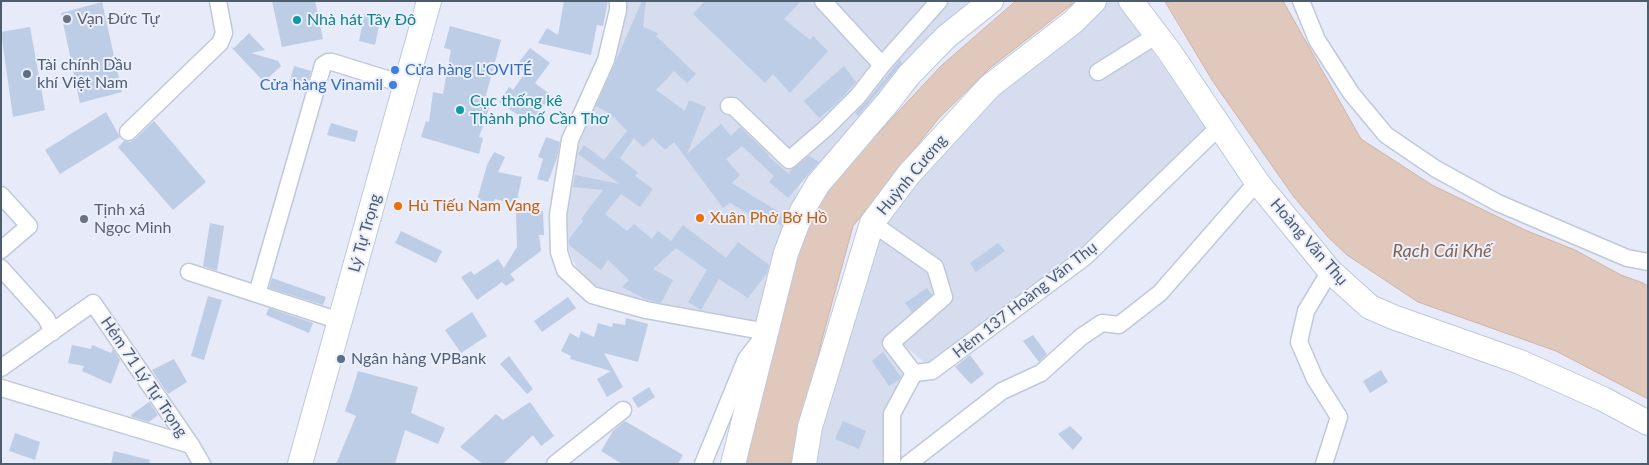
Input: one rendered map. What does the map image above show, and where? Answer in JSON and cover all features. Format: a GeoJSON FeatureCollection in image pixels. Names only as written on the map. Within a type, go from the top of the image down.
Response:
{"type":"FeatureCollection","features":[{"type":"Feature","properties":{"kind":"street"},"geometry":{"type":"LineString","coordinates":[[128,132],[220,43],[224,33],[218,1]]}},
{"type":"Feature","properties":{"kind":"street","name":"Lý Tự Trọng"},"geometry":{"type":"LineString","coordinates":[[300,464],[429,1]]}},
{"type":"Feature","properties":{"kind":"street"},"geometry":{"type":"LineString","coordinates":[[618,1],[618,10],[606,60],[570,140],[558,215],[559,252],[565,270],[592,295],[646,310],[767,332]]}},
{"type":"Feature","properties":{"kind":"street"},"geometry":{"type":"LineString","coordinates":[[823,1],[882,66]]}},
{"type":"Feature","properties":{"kind":"street"},"geometry":{"type":"LineString","coordinates":[[729,106],[733,106],[789,160],[826,128],[858,96],[939,1]]}},
{"type":"Feature","properties":{"kind":"street"},"geometry":{"type":"LineString","coordinates":[[733,464],[786,253],[802,211],[818,184],[909,75],[946,37],[991,1]]}},
{"type":"Feature","properties":{"kind":"street","name":"Huỳnh Cương"},"geometry":{"type":"LineString","coordinates":[[804,464],[810,426],[872,223],[909,174],[990,86],[1073,22],[1094,1]]}},
{"type":"Feature","properties":{"kind":"street","name":"Hoàng Văn Thụ"},"geometry":{"type":"LineString","coordinates":[[1131,1],[1157,35],[1257,182],[1330,271],[1370,307],[1529,366],[1603,399],[1648,423]]}},
{"type":"Feature","properties":{"kind":"street"},"geometry":{"type":"LineString","coordinates":[[1301,1],[1317,40],[1351,93],[1386,135],[1436,169],[1498,203],[1627,258],[1648,262]]}},
{"type":"Feature","properties":{"kind":"street"},"geometry":{"type":"LineString","coordinates":[[1098,72],[1157,35]]}},
{"type":"Feature","properties":{"kind":"street"},"geometry":{"type":"LineString","coordinates":[[257,294],[322,65],[332,62],[406,85]]}},
{"type":"Feature","properties":{"kind":"street","name":"Hẻm 137 Hoàng Văn Thụ"},"geometry":{"type":"LineString","coordinates":[[914,373],[932,371],[1085,257],[1220,126]]}},
{"type":"Feature","properties":{"kind":"street"},"geometry":{"type":"LineString","coordinates":[[908,464],[1002,391],[1040,373],[1080,337],[1102,323],[1119,326],[1160,293],[1257,182]]}},
{"type":"Feature","properties":{"kind":"street"},"geometry":{"type":"LineString","coordinates":[[1,195],[29,226],[1,250]]}},
{"type":"Feature","properties":{"kind":"street"},"geometry":{"type":"LineString","coordinates":[[872,223],[935,267],[944,297],[890,343],[914,373],[892,414],[892,464]]}},
{"type":"Feature","properties":{"kind":"street"},"geometry":{"type":"LineString","coordinates":[[1,268],[46,318],[53,332]]}},
{"type":"Feature","properties":{"kind":"street"},"geometry":{"type":"LineString","coordinates":[[1324,464],[1339,418],[1316,379],[1299,342],[1306,311],[1330,271]]}},
{"type":"Feature","properties":{"kind":"street"},"geometry":{"type":"LineString","coordinates":[[190,272],[340,321]]}},
{"type":"Feature","properties":{"kind":"street","name":"Hẻm 71 Lý Tự Trọng"},"geometry":{"type":"LineString","coordinates":[[1,368],[93,303],[191,445],[202,464]]}},
{"type":"Feature","properties":{"kind":"street"},"geometry":{"type":"LineString","coordinates":[[703,464],[746,359],[767,332]]}},
{"type":"Feature","properties":{"kind":"street","name":"Hẻm 71 Lý Tự Trọng"},"geometry":{"type":"LineString","coordinates":[[1,388],[191,445]]}},
{"type":"Feature","properties":{"kind":"street"},"geometry":{"type":"LineString","coordinates":[[555,464],[623,410]]}},
{"type":"Feature","properties":{"kind":"shaded area"},"geometry":{"type":"Polygon","coordinates":[[[626,1],[978,1],[946,29],[800,184],[761,323],[601,292],[580,275],[570,253],[565,232],[566,199],[575,140],[614,57],[624,19],[626,1]]]}},
{"type":"Feature","properties":{"kind":"shaded area"},"geometry":{"type":"Polygon","coordinates":[[[1108,1],[1118,1],[1208,131],[1082,256],[930,367],[901,343],[948,298],[940,267],[878,223],[997,91],[1108,1]]]}},
{"type":"Feature","properties":{"kind":"shaded area"},"geometry":{"type":"Polygon","coordinates":[[[875,229],[930,268],[940,295],[887,341],[910,374],[886,464],[811,464],[875,229]]]}},
{"type":"Feature","properties":{"kind":"water"},"geometry":{"type":"Polygon","coordinates":[[[1016,1],[1076,1],[990,68],[939,118],[853,226],[821,343],[795,464],[743,464],[801,239],[823,192],[941,66],[1016,1]]]}},
{"type":"Feature","properties":{"kind":"water","name":"Rạch Cái Khế"},"geometry":{"type":"Polygon","coordinates":[[[1165,1],[1283,1],[1361,139],[1432,185],[1525,230],[1575,250],[1621,275],[1648,286],[1648,399],[1556,351],[1418,302],[1347,255],[1328,237],[1294,197],[1214,83],[1165,1]]]}},
{"type":"Feature","properties":{"kind":"building","name":"Nhà hát Tây Đô"},"geometry":{"type":"Polygon","coordinates":[[[272,1],[315,1],[323,39],[282,47],[272,1]]]}},
{"type":"Feature","properties":{"kind":"building"},"geometry":{"type":"Polygon","coordinates":[[[564,1],[608,1],[603,26],[597,25],[591,55],[538,43],[547,28],[558,35],[564,1]]]}},
{"type":"Feature","properties":{"kind":"building"},"geometry":{"type":"Polygon","coordinates":[[[642,1],[646,1],[643,27],[658,33],[656,36],[696,74],[687,83],[674,71],[656,90],[685,111],[689,100],[706,107],[687,154],[721,124],[731,136],[740,127],[768,156],[789,174],[791,170],[809,156],[819,162],[788,198],[769,182],[774,176],[742,146],[726,159],[740,175],[732,183],[785,216],[782,226],[755,209],[751,215],[730,203],[723,208],[674,142],[665,150],[653,138],[643,147],[634,138],[620,158],[638,173],[635,176],[653,189],[640,207],[621,194],[605,214],[627,231],[634,224],[652,239],[658,231],[671,241],[683,225],[726,258],[738,242],[769,265],[767,273],[748,298],[719,279],[701,310],[688,302],[707,270],[676,248],[653,269],[673,280],[661,303],[645,299],[622,287],[629,280],[608,260],[601,270],[569,245],[569,239],[583,221],[581,219],[603,190],[573,187],[575,175],[620,184],[578,154],[584,145],[604,160],[627,131],[612,115],[596,106],[642,1]]]}},
{"type":"Feature","properties":{"kind":"building"},"geometry":{"type":"Polygon","coordinates":[[[705,1],[801,1],[784,19],[810,40],[813,36],[828,51],[790,93],[773,74],[765,83],[693,14],[705,1]]]}},
{"type":"Feature","properties":{"kind":"building"},"geometry":{"type":"Polygon","coordinates":[[[102,2],[122,92],[80,103],[61,13],[102,2]]]}},
{"type":"Feature","properties":{"kind":"building"},"geometry":{"type":"Polygon","coordinates":[[[365,12],[381,16],[375,45],[359,41],[365,12]]]}},
{"type":"Feature","properties":{"kind":"building"},"geometry":{"type":"Polygon","coordinates":[[[450,26],[501,40],[482,110],[490,99],[492,100],[479,137],[483,138],[479,154],[421,137],[426,121],[429,122],[433,92],[443,94],[451,50],[444,48],[450,26]]]}},
{"type":"Feature","properties":{"kind":"building","name":"Tài chính Dầu khí Việt Nam"},"geometry":{"type":"Polygon","coordinates":[[[30,27],[45,110],[13,117],[1,32],[30,27]]]}},
{"type":"Feature","properties":{"kind":"building"},"geometry":{"type":"Polygon","coordinates":[[[249,33],[265,50],[251,53],[278,61],[281,66],[264,82],[231,47],[234,48],[249,33]]]}},
{"type":"Feature","properties":{"kind":"building"},"geometry":{"type":"Polygon","coordinates":[[[530,48],[550,63],[535,83],[551,95],[531,124],[499,102],[509,87],[513,90],[525,73],[516,66],[530,48]]]}},
{"type":"Feature","properties":{"kind":"building"},"geometry":{"type":"Polygon","coordinates":[[[900,60],[902,63],[858,116],[855,113],[900,60]]]}},
{"type":"Feature","properties":{"kind":"building"},"geometry":{"type":"Polygon","coordinates":[[[294,66],[311,71],[307,86],[290,81],[294,66]]]}},
{"type":"Feature","properties":{"kind":"building"},"geometry":{"type":"Polygon","coordinates":[[[844,66],[856,82],[836,104],[819,118],[804,101],[844,66]]]}},
{"type":"Feature","properties":{"kind":"building"},"geometry":{"type":"Polygon","coordinates":[[[106,112],[120,137],[60,174],[45,150],[106,112]]]}},
{"type":"Feature","properties":{"kind":"building"},"geometry":{"type":"Polygon","coordinates":[[[154,121],[206,182],[173,210],[118,147],[124,141],[130,142],[135,139],[154,121]]]}},
{"type":"Feature","properties":{"kind":"building"},"geometry":{"type":"Polygon","coordinates":[[[331,123],[358,131],[355,142],[327,135],[331,123]]]}},
{"type":"Feature","properties":{"kind":"building"},"geometry":{"type":"Polygon","coordinates":[[[546,137],[560,142],[557,158],[548,182],[537,179],[543,159],[538,157],[546,137]]]}},
{"type":"Feature","properties":{"kind":"building"},"geometry":{"type":"Polygon","coordinates":[[[494,152],[505,157],[498,172],[522,177],[516,204],[495,199],[494,202],[477,200],[487,165],[494,152]]]}},
{"type":"Feature","properties":{"kind":"building"},"geometry":{"type":"Polygon","coordinates":[[[543,211],[544,235],[539,235],[541,251],[510,274],[515,280],[506,286],[502,282],[477,300],[461,277],[471,271],[474,275],[498,259],[504,268],[517,247],[516,213],[543,211]]]}},
{"type":"Feature","properties":{"kind":"building"},"geometry":{"type":"Polygon","coordinates":[[[210,223],[224,226],[217,271],[203,266],[210,223]]]}},
{"type":"Feature","properties":{"kind":"building"},"geometry":{"type":"Polygon","coordinates":[[[401,231],[442,251],[436,263],[395,243],[401,231]]]}},
{"type":"Feature","properties":{"kind":"building"},"geometry":{"type":"Polygon","coordinates":[[[998,243],[1005,251],[976,272],[970,263],[998,243]]]}},
{"type":"Feature","properties":{"kind":"building"},"geometry":{"type":"Polygon","coordinates":[[[272,278],[326,297],[323,305],[269,288],[272,278]]]}},
{"type":"Feature","properties":{"kind":"building"},"geometry":{"type":"Polygon","coordinates":[[[927,288],[932,295],[912,312],[905,303],[927,288]]]}},
{"type":"Feature","properties":{"kind":"building"},"geometry":{"type":"Polygon","coordinates":[[[208,296],[222,300],[204,360],[191,356],[208,296]]]}},
{"type":"Feature","properties":{"kind":"building"},"geometry":{"type":"Polygon","coordinates":[[[568,297],[576,308],[542,332],[534,321],[568,297]]]}},
{"type":"Feature","properties":{"kind":"building"},"geometry":{"type":"Polygon","coordinates":[[[269,308],[313,323],[309,333],[266,315],[269,308]]]}},
{"type":"Feature","properties":{"kind":"building"},"geometry":{"type":"Polygon","coordinates":[[[472,312],[487,336],[461,353],[445,330],[472,312]]]}},
{"type":"Feature","properties":{"kind":"building"},"geometry":{"type":"Polygon","coordinates":[[[626,318],[648,324],[638,362],[604,353],[623,387],[607,397],[597,379],[611,371],[570,359],[571,356],[561,351],[570,333],[579,338],[581,331],[594,337],[598,323],[612,327],[613,323],[625,325],[626,318]]]}},
{"type":"Feature","properties":{"kind":"building"},"geometry":{"type":"Polygon","coordinates":[[[1033,335],[1047,354],[1039,362],[1023,341],[1033,335]]]}},
{"type":"Feature","properties":{"kind":"building"},"geometry":{"type":"Polygon","coordinates":[[[72,345],[91,349],[92,345],[111,353],[113,349],[120,360],[111,384],[82,371],[84,366],[68,363],[72,345]]]}},
{"type":"Feature","properties":{"kind":"building"},"geometry":{"type":"Polygon","coordinates":[[[883,352],[901,377],[889,386],[872,361],[883,352]]]}},
{"type":"Feature","properties":{"kind":"building"},"geometry":{"type":"Polygon","coordinates":[[[970,355],[984,374],[971,384],[955,367],[970,355]]]}},
{"type":"Feature","properties":{"kind":"building"},"geometry":{"type":"Polygon","coordinates":[[[509,356],[533,389],[527,394],[500,364],[509,356]]]}},
{"type":"Feature","properties":{"kind":"building"},"geometry":{"type":"Polygon","coordinates":[[[174,359],[187,382],[168,394],[152,370],[174,359]]]}},
{"type":"Feature","properties":{"kind":"building"},"geometry":{"type":"Polygon","coordinates":[[[1381,370],[1388,382],[1370,393],[1363,381],[1381,370]]]}},
{"type":"Feature","properties":{"kind":"building"},"geometry":{"type":"Polygon","coordinates":[[[358,371],[418,387],[411,413],[445,428],[438,444],[405,430],[395,464],[336,464],[356,416],[345,411],[358,371]]]}},
{"type":"Feature","properties":{"kind":"building"},"geometry":{"type":"Polygon","coordinates":[[[649,387],[655,397],[638,408],[632,398],[649,387]]]}},
{"type":"Feature","properties":{"kind":"building"},"geometry":{"type":"Polygon","coordinates":[[[149,402],[158,415],[149,422],[132,417],[131,415],[149,402]]]}},
{"type":"Feature","properties":{"kind":"building"},"geometry":{"type":"Polygon","coordinates":[[[530,402],[554,436],[541,446],[533,435],[503,464],[483,464],[460,447],[496,414],[503,420],[530,402]]]}},
{"type":"Feature","properties":{"kind":"building"},"geometry":{"type":"Polygon","coordinates":[[[625,421],[683,455],[678,464],[622,464],[601,451],[613,431],[625,421]]]}},
{"type":"Feature","properties":{"kind":"building"},"geometry":{"type":"Polygon","coordinates":[[[843,421],[866,431],[859,449],[835,439],[843,421]]]}},
{"type":"Feature","properties":{"kind":"building"},"geometry":{"type":"Polygon","coordinates":[[[1070,426],[1083,438],[1073,450],[1058,434],[1070,426]]]}},
{"type":"Feature","properties":{"kind":"building"},"geometry":{"type":"Polygon","coordinates":[[[15,433],[40,442],[35,460],[9,451],[15,433]]]}},
{"type":"Feature","properties":{"kind":"building"},"geometry":{"type":"Polygon","coordinates":[[[114,451],[150,460],[149,464],[111,464],[114,451]]]}},
{"type":"Feature","properties":{"kind":"place","name":"Vạn Đức Tự"},"geometry":{"type":"Point","coordinates":[67,19]}},
{"type":"Feature","properties":{"kind":"place","name":"Nhà hát Tây Đô"},"geometry":{"type":"Point","coordinates":[297,20]}},
{"type":"Feature","properties":{"kind":"place","name":"Cửa hàng L'OVITÉ"},"geometry":{"type":"Point","coordinates":[395,70]}},
{"type":"Feature","properties":{"kind":"place","name":"Tài chính Dầu khí Việt Nam"},"geometry":{"type":"Point","coordinates":[27,74]}},
{"type":"Feature","properties":{"kind":"place","name":"Cửa hàng Vinamil"},"geometry":{"type":"Point","coordinates":[393,85]}},
{"type":"Feature","properties":{"kind":"place","name":"Cục thống kê Thành phố Cần Thơ"},"geometry":{"type":"Point","coordinates":[460,110]}},
{"type":"Feature","properties":{"kind":"place","name":"Hủ Tiếu Nam Vang"},"geometry":{"type":"Point","coordinates":[398,206]}},
{"type":"Feature","properties":{"kind":"place","name":"Xuân Phở Bờ Hồ"},"geometry":{"type":"Point","coordinates":[700,218]}},
{"type":"Feature","properties":{"kind":"place","name":"Tịnh xá Ngọc Minh"},"geometry":{"type":"Point","coordinates":[84,219]}},
{"type":"Feature","properties":{"kind":"place","name":"Ngân hàng VPBank"},"geometry":{"type":"Point","coordinates":[341,359]}}]}
